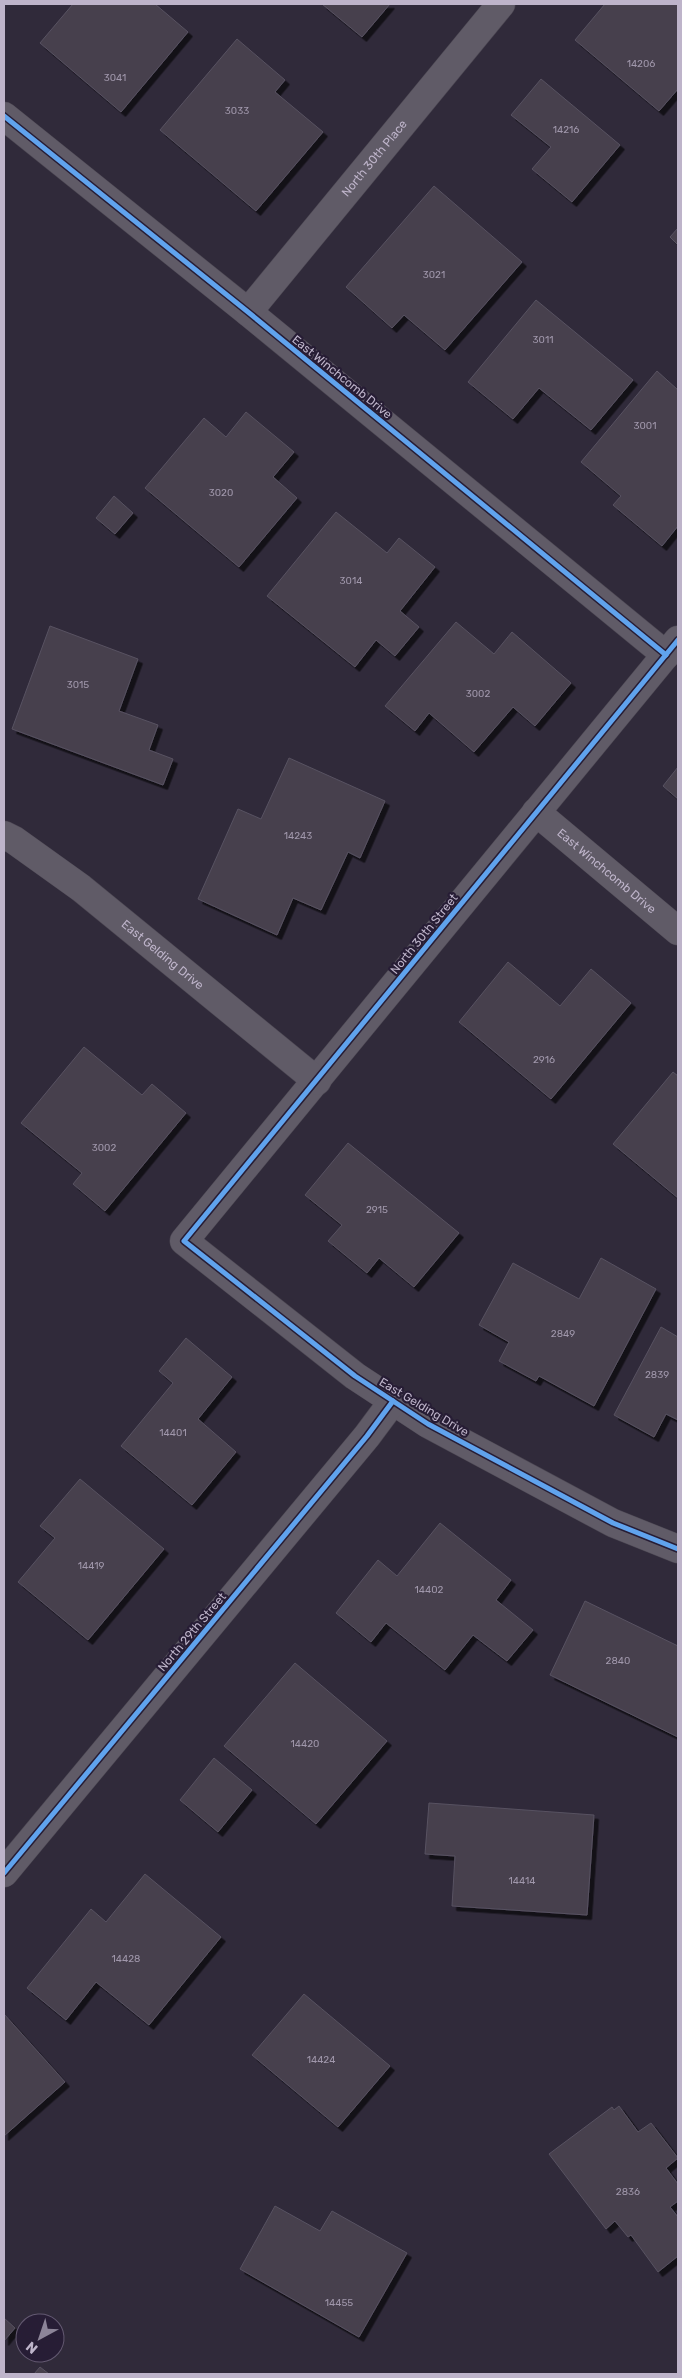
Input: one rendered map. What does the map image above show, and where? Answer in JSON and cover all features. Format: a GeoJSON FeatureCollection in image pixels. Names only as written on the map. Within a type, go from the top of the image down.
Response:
{"type":"FeatureCollection","features":[{"type":"Feature","properties":{"kind":"street","name":"North 30th Place"},"geometry":{"type":"LineString","coordinates":[[248,312],[501,4]]}},
{"type":"Feature","properties":{"kind":"street","name":"East Winchcomb Drive"},"geometry":{"type":"LineString","coordinates":[[4,116],[672,648]]}},
{"type":"Feature","properties":{"kind":"street","name":"North 30th Street"},"geometry":{"type":"LineString","coordinates":[[184,1241],[672,648]]}},
{"type":"Feature","properties":{"kind":"street","name":"East Winchcomb Drive"},"geometry":{"type":"LineString","coordinates":[[536,812],[678,930]]}},
{"type":"Feature","properties":{"kind":"street","name":"East Gelding Drive"},"geometry":{"type":"LineString","coordinates":[[4,835],[14,840],[81,888],[317,1081]]}},
{"type":"Feature","properties":{"kind":"street","name":"East Gelding Drive"},"geometry":{"type":"LineString","coordinates":[[184,1241],[355,1376],[428,1424],[612,1523],[678,1550]]}},
{"type":"Feature","properties":{"kind":"street","name":"North 29th Street"},"geometry":{"type":"LineString","coordinates":[[4,1873],[361,1444],[393,1401]]}},
{"type":"Feature","properties":{"kind":"building"},"geometry":{"type":"Polygon","coordinates":[[[73,4],[155,4],[188,32],[121,112],[40,43],[73,4]]]}},
{"type":"Feature","properties":{"kind":"building"},"geometry":{"type":"Polygon","coordinates":[[[322,4],[390,4],[362,37],[322,4]]]}},
{"type":"Feature","properties":{"kind":"building"},"geometry":{"type":"Polygon","coordinates":[[[605,4],[678,4],[678,89],[659,111],[575,40],[605,4]]]}},
{"type":"Feature","properties":{"kind":"building"},"geometry":{"type":"Polygon","coordinates":[[[237,39],[285,80],[275,92],[323,132],[256,211],[160,130],[237,39]]]}},
{"type":"Feature","properties":{"kind":"building"},"geometry":{"type":"Polygon","coordinates":[[[541,79],[620,145],[572,202],[532,169],[551,147],[511,115],[541,79]]]}},
{"type":"Feature","properties":{"kind":"building"},"geometry":{"type":"Polygon","coordinates":[[[434,186],[522,262],[445,350],[404,315],[392,328],[346,287],[434,186]]]}},
{"type":"Feature","properties":{"kind":"building"},"geometry":{"type":"Polygon","coordinates":[[[678,228],[678,245],[670,237],[678,228]]]}},
{"type":"Feature","properties":{"kind":"building"},"geometry":{"type":"Polygon","coordinates":[[[536,300],[633,380],[591,430],[539,388],[513,419],[468,382],[536,300]]]}},
{"type":"Feature","properties":{"kind":"building"},"geometry":{"type":"Polygon","coordinates":[[[657,371],[678,390],[678,526],[662,546],[613,505],[621,496],[581,462],[657,371]]]}},
{"type":"Feature","properties":{"kind":"building"},"geometry":{"type":"Polygon","coordinates":[[[246,412],[294,452],[273,477],[297,498],[239,567],[145,488],[204,418],[226,437],[246,412]]]}},
{"type":"Feature","properties":{"kind":"building"},"geometry":{"type":"Polygon","coordinates":[[[114,496],[133,513],[115,534],[96,518],[114,496]]]}},
{"type":"Feature","properties":{"kind":"building"},"geometry":{"type":"Polygon","coordinates":[[[336,512],[387,553],[399,538],[435,567],[400,611],[419,627],[395,656],[376,640],[355,667],[267,596],[336,512]]]}},
{"type":"Feature","properties":{"kind":"building"},"geometry":{"type":"Polygon","coordinates":[[[456,622],[494,654],[512,632],[571,683],[535,726],[513,707],[474,752],[429,713],[415,731],[385,706],[456,622]]]}},
{"type":"Feature","properties":{"kind":"building"},"geometry":{"type":"Polygon","coordinates":[[[50,626],[138,659],[119,711],[158,725],[149,750],[173,759],[163,785],[12,729],[50,626]]]}},
{"type":"Feature","properties":{"kind":"building"},"geometry":{"type":"Polygon","coordinates":[[[289,758],[385,801],[360,858],[348,852],[321,910],[293,898],[277,935],[198,899],[238,809],[261,819],[289,758]]]}},
{"type":"Feature","properties":{"kind":"building"},"geometry":{"type":"Polygon","coordinates":[[[678,767],[678,799],[663,786],[678,767]]]}},
{"type":"Feature","properties":{"kind":"building"},"geometry":{"type":"Polygon","coordinates":[[[508,962],[560,1006],[591,969],[631,1003],[551,1099],[459,1022],[508,962]]]}},
{"type":"Feature","properties":{"kind":"building"},"geometry":{"type":"Polygon","coordinates":[[[84,1047],[142,1095],[152,1084],[186,1113],[105,1211],[73,1184],[82,1173],[21,1123],[84,1047]]]}},
{"type":"Feature","properties":{"kind":"building"},"geometry":{"type":"Polygon","coordinates":[[[673,1072],[678,1076],[678,1198],[613,1144],[673,1072]]]}},
{"type":"Feature","properties":{"kind":"building"},"geometry":{"type":"Polygon","coordinates":[[[348,1143],[459,1233],[414,1287],[379,1258],[367,1273],[328,1241],[342,1225],[305,1195],[348,1143]]]}},
{"type":"Feature","properties":{"kind":"building"},"geometry":{"type":"Polygon","coordinates":[[[601,1258],[656,1289],[594,1406],[539,1376],[536,1381],[499,1361],[509,1342],[479,1325],[513,1263],[579,1299],[601,1258]]]}},
{"type":"Feature","properties":{"kind":"building"},"geometry":{"type":"Polygon","coordinates":[[[661,1327],[678,1337],[678,1420],[666,1414],[654,1437],[614,1415],[661,1327]]]}},
{"type":"Feature","properties":{"kind":"building"},"geometry":{"type":"Polygon","coordinates":[[[186,1338],[232,1377],[198,1419],[236,1452],[192,1505],[121,1446],[173,1383],[159,1371],[186,1338]]]}},
{"type":"Feature","properties":{"kind":"building"},"geometry":{"type":"Polygon","coordinates":[[[80,1479],[164,1549],[88,1640],[18,1582],[55,1538],[40,1526],[80,1479]]]}},
{"type":"Feature","properties":{"kind":"building"},"geometry":{"type":"Polygon","coordinates":[[[440,1523],[511,1580],[496,1600],[533,1630],[507,1661],[473,1635],[445,1670],[386,1623],[371,1642],[336,1613],[378,1560],[397,1576],[440,1523]]]}},
{"type":"Feature","properties":{"kind":"building"},"geometry":{"type":"Polygon","coordinates":[[[585,1601],[678,1646],[678,1737],[550,1675],[585,1601]]]}},
{"type":"Feature","properties":{"kind":"building"},"geometry":{"type":"Polygon","coordinates":[[[295,1663],[387,1741],[316,1824],[224,1746],[295,1663]]]}},
{"type":"Feature","properties":{"kind":"building"},"geometry":{"type":"Polygon","coordinates":[[[214,1758],[252,1790],[218,1832],[180,1800],[214,1758]]]}},
{"type":"Feature","properties":{"kind":"building"},"geometry":{"type":"Polygon","coordinates":[[[429,1803],[594,1815],[587,1915],[452,1906],[455,1856],[425,1854],[429,1803]]]}},
{"type":"Feature","properties":{"kind":"building"},"geometry":{"type":"Polygon","coordinates":[[[145,1874],[221,1937],[149,2025],[96,1982],[66,2020],[27,1988],[91,1909],[106,1922],[145,1874]]]}},
{"type":"Feature","properties":{"kind":"building"},"geometry":{"type":"Polygon","coordinates":[[[304,1994],[390,2066],[338,2127],[252,2055],[304,1994]]]}},
{"type":"Feature","properties":{"kind":"building"},"geometry":{"type":"Polygon","coordinates":[[[4,2014],[65,2082],[4,2136],[4,2014]]]}},
{"type":"Feature","properties":{"kind":"building"},"geometry":{"type":"Polygon","coordinates":[[[619,2106],[638,2132],[651,2123],[678,2158],[666,2168],[678,2184],[678,2201],[670,2207],[678,2217],[678,2256],[658,2272],[631,2235],[628,2237],[615,2221],[606,2229],[549,2154],[612,2107],[614,2110],[619,2106]]]}},
{"type":"Feature","properties":{"kind":"building"},"geometry":{"type":"Polygon","coordinates":[[[275,2206],[320,2231],[332,2211],[407,2253],[359,2337],[240,2269],[275,2206]]]}},
{"type":"Feature","properties":{"kind":"building"},"geometry":{"type":"Polygon","coordinates":[[[4,2318],[15,2328],[4,2341],[4,2318]]]}},
{"type":"Feature","properties":{"kind":"building"},"geometry":{"type":"Polygon","coordinates":[[[40,2367],[49,2374],[34,2374],[40,2367]]]}},
{"type":"Feature","properties":{"kind":"cycle path"},"geometry":{"type":"LineString","coordinates":[[4,116],[248,312],[666,655]]}},
{"type":"Feature","properties":{"kind":"cycle path"},"geometry":{"type":"LineString","coordinates":[[678,640],[184,1241],[355,1376],[428,1424],[613,1523],[678,1549]]}},
{"type":"Feature","properties":{"kind":"cycle path"},"geometry":{"type":"LineString","coordinates":[[4,1873],[367,1436],[393,1401]]}}]}
